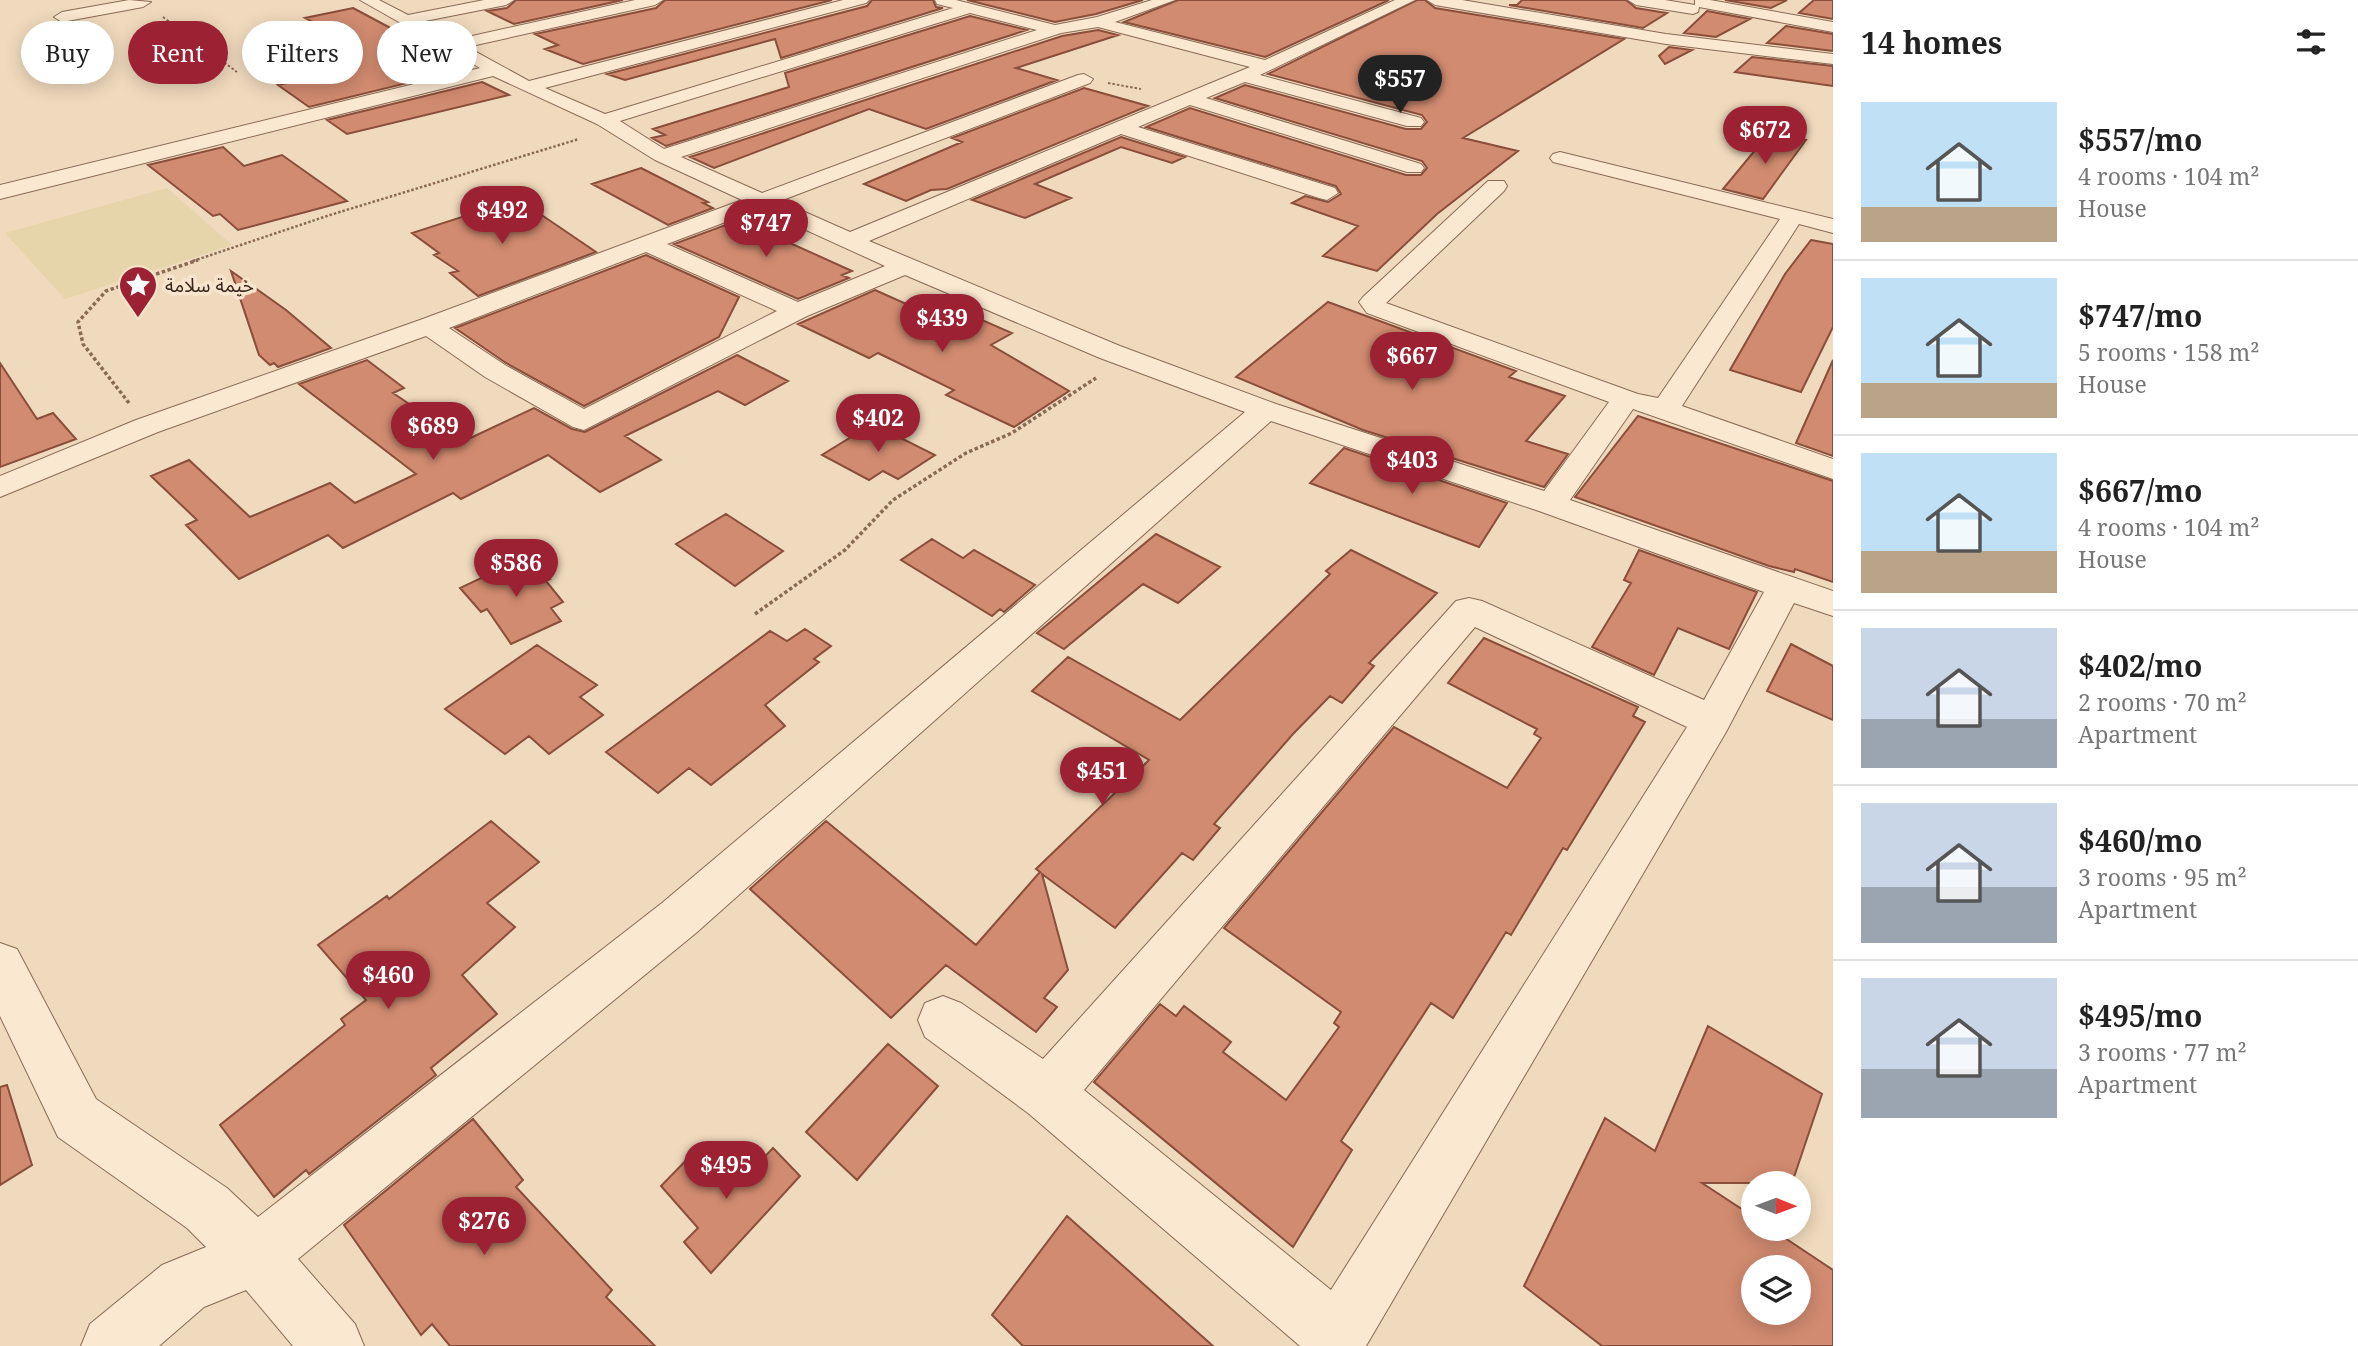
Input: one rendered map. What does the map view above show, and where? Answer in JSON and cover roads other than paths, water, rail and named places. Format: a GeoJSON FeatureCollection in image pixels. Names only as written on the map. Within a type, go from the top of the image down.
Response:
{"type":"FeatureCollection","features":[{"type":"Feature","properties":{"kind":"street"},"geometry":{"type":"LineString","coordinates":[[392,8],[506,0]]}},
{"type":"Feature","properties":{"kind":"street"},"geometry":{"type":"LineString","coordinates":[[477,40],[655,0]]}},
{"type":"Feature","properties":{"kind":"street"},"geometry":{"type":"LineString","coordinates":[[527,88],[861,0]]}},
{"type":"Feature","properties":{"kind":"street"},"geometry":{"type":"LineString","coordinates":[[937,0],[1055,30]]}},
{"type":"Feature","properties":{"kind":"street"},"geometry":{"type":"LineString","coordinates":[[662,156],[1055,30],[1098,22],[1167,0]]}},
{"type":"Feature","properties":{"kind":"street"},"geometry":{"type":"LineString","coordinates":[[851,240],[1268,66],[1401,0]]}},
{"type":"Feature","properties":{"kind":"street"},"geometry":{"type":"LineString","coordinates":[[1435,0],[1668,27],[1833,59]]}},
{"type":"Feature","properties":{"kind":"street"},"geometry":{"type":"LineString","coordinates":[[62,17],[141,1]]}},
{"type":"Feature","properties":{"kind":"street"},"geometry":{"type":"LineString","coordinates":[[1668,27],[1699,4]]}},
{"type":"Feature","properties":{"kind":"street"},"geometry":{"type":"LineString","coordinates":[[1634,8],[1699,4],[1833,27]]}},
{"type":"Feature","properties":{"kind":"street"},"geometry":{"type":"LineString","coordinates":[[392,8],[412,21]]}},
{"type":"Feature","properties":{"kind":"street"},"geometry":{"type":"LineString","coordinates":[[1634,8],[1668,27]]}},
{"type":"Feature","properties":{"kind":"street"},"geometry":{"type":"LineString","coordinates":[[610,124],[967,9]]}},
{"type":"Feature","properties":{"kind":"street"},"geometry":{"type":"LineString","coordinates":[[1098,22],[1268,66]]}},
{"type":"Feature","properties":{"kind":"street"},"geometry":{"type":"LineString","coordinates":[[477,60],[527,88],[610,124],[662,156],[760,202],[1126,358],[1266,410],[1551,504],[1833,604]]}},
{"type":"Feature","properties":{"kind":"street"},"geometry":{"type":"LineString","coordinates":[[0,192],[495,70]]}},
{"type":"Feature","properties":{"kind":"street"},"geometry":{"type":"LineString","coordinates":[[1244,76],[1414,122]]}},
{"type":"Feature","properties":{"kind":"street"},"geometry":{"type":"LineString","coordinates":[[0,487],[146,426],[429,326],[1084,79]]}},
{"type":"Feature","properties":{"kind":"street"},"geometry":{"type":"LineString","coordinates":[[1186,98],[1414,168]]}},
{"type":"Feature","properties":{"kind":"street"},"geometry":{"type":"LineString","coordinates":[[1156,111],[1196,123]]}},
{"type":"Feature","properties":{"kind":"street"},"geometry":{"type":"LineString","coordinates":[[1118,127],[1327,193]]}},
{"type":"Feature","properties":{"kind":"street"},"geometry":{"type":"LineString","coordinates":[[1560,158],[1791,218],[1833,226]]}},
{"type":"Feature","properties":{"kind":"street"},"geometry":{"type":"LineString","coordinates":[[1496,186],[1372,302],[1376,309],[1833,470]]}},
{"type":"Feature","properties":{"kind":"street"},"geometry":{"type":"LineString","coordinates":[[1665,409],[1791,218]]}},
{"type":"Feature","properties":{"kind":"street"},"geometry":{"type":"LineString","coordinates":[[644,243],[798,311]]}},
{"type":"Feature","properties":{"kind":"street"},"geometry":{"type":"LineString","coordinates":[[429,326],[495,371],[584,421],[798,311],[905,266]]}},
{"type":"Feature","properties":{"kind":"street"},"geometry":{"type":"LineString","coordinates":[[1551,504],[1626,398]]}},
{"type":"Feature","properties":{"kind":"street"},"geometry":{"type":"LineString","coordinates":[[112,1346],[183,1286],[256,1256],[679,918],[1266,410]]}},
{"type":"Feature","properties":{"kind":"street"},"geometry":{"type":"LineString","coordinates":[[943,1020],[1047,1094],[1334,1340],[1712,721],[1785,587]]}},
{"type":"Feature","properties":{"kind":"street"},"geometry":{"type":"LineString","coordinates":[[1047,1094],[1469,610],[1712,721]]}},
{"type":"Feature","properties":{"kind":"street"},"geometry":{"type":"LineString","coordinates":[[0,965],[77,1118],[207,1208],[256,1256],[332,1346]]}},
{"type":"Feature","properties":{"kind":"place","name":"خيمة سلامة"},"geometry":{"type":"Point","coordinates":[138,319]}}]}
